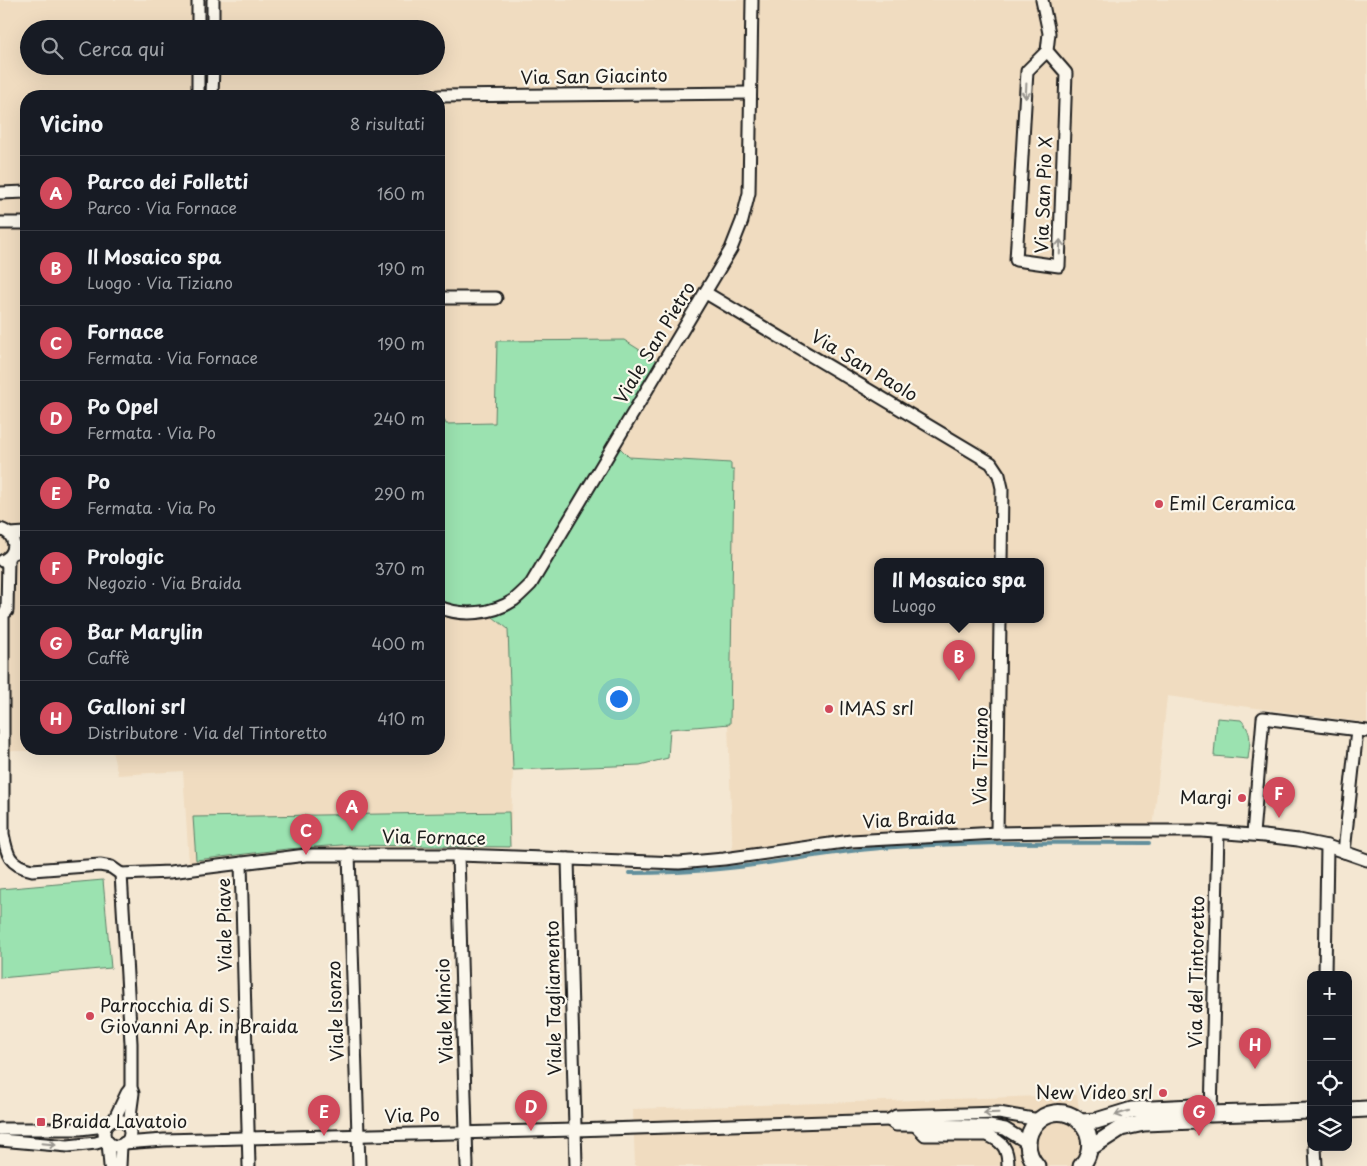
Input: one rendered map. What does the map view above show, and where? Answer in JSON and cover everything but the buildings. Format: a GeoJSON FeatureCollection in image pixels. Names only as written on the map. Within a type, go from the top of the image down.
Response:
{"type":"FeatureCollection","features":[{"type":"Feature","properties":{"kind":"street"},"geometry":{"type":"LineString","coordinates":[[198,0],[198,20]]}},
{"type":"Feature","properties":{"kind":"street"},"geometry":{"type":"LineString","coordinates":[[213,0],[213,20]]}},
{"type":"Feature","properties":{"kind":"street","name":"Viale San Pietro"},"geometry":{"type":"LineString","coordinates":[[445,609],[466,613],[494,610],[514,600],[531,584],[731,249],[742,221],[749,193],[752,0]]}},
{"type":"Feature","properties":{"kind":"street"},"geometry":{"type":"LineString","coordinates":[[1042,0],[1049,33],[1047,51]]}},
{"type":"Feature","properties":{"kind":"street","name":"Via San Pio X"},"geometry":{"type":"LineString","coordinates":[[1047,51],[1066,73],[1059,266],[1016,260],[1027,71],[1047,51]]}},
{"type":"Feature","properties":{"kind":"street"},"geometry":{"type":"LineString","coordinates":[[198,75],[198,90]]}},
{"type":"Feature","properties":{"kind":"street"},"geometry":{"type":"LineString","coordinates":[[212,90],[213,75]]}},
{"type":"Feature","properties":{"kind":"street","name":"Via San Giacinto"},"geometry":{"type":"LineString","coordinates":[[445,96],[750,93]]}},
{"type":"Feature","properties":{"kind":"street"},"geometry":{"type":"LineString","coordinates":[[0,192],[20,192]]}},
{"type":"Feature","properties":{"kind":"street"},"geometry":{"type":"LineString","coordinates":[[0,223],[20,223]]}},
{"type":"Feature","properties":{"kind":"street","name":"Via San Paolo"},"geometry":{"type":"LineString","coordinates":[[706,292],[991,463],[1000,475],[1002,488],[1001,558]]}},
{"type":"Feature","properties":{"kind":"street"},"geometry":{"type":"LineString","coordinates":[[445,298],[496,298]]}},
{"type":"Feature","properties":{"kind":"street"},"geometry":{"type":"LineString","coordinates":[[3,529],[20,532]]}},
{"type":"Feature","properties":{"kind":"street"},"geometry":{"type":"LineString","coordinates":[[3,529],[14,543],[7,558],[7,612],[1,613],[3,834],[6,850],[11,860],[21,867],[32,870],[100,865],[111,867],[121,874],[131,1043],[131,1088],[134,1093],[120,1166]]}},
{"type":"Feature","properties":{"kind":"street"},"geometry":{"type":"LineString","coordinates":[[7,558],[20,553]]}},
{"type":"Feature","properties":{"kind":"street","name":"Via Tiziano"},"geometry":{"type":"LineString","coordinates":[[997,833],[1000,623]]}},
{"type":"Feature","properties":{"kind":"street"},"geometry":{"type":"LineString","coordinates":[[1253,834],[1263,718],[1362,730],[1344,852]]}},
{"type":"Feature","properties":{"kind":"street","name":"Via Braida"},"geometry":{"type":"LineString","coordinates":[[568,860],[679,863],[851,841],[997,833],[1150,831],[1253,834],[1298,840],[1327,846],[1367,860]]}},
{"type":"Feature","properties":{"kind":"street","name":"Via del Tintoretto"},"geometry":{"type":"LineString","coordinates":[[1207,1113],[1218,832]]}},
{"type":"Feature","properties":{"kind":"street"},"geometry":{"type":"LineString","coordinates":[[1325,971],[1327,846]]}},
{"type":"Feature","properties":{"kind":"street","name":"Viale Isonzo"},"geometry":{"type":"LineString","coordinates":[[348,854],[359,1166]]}},
{"type":"Feature","properties":{"kind":"street","name":"Via Fornace"},"geometry":{"type":"LineString","coordinates":[[121,874],[170,872],[306,855],[458,855],[568,860]]}},
{"type":"Feature","properties":{"kind":"street","name":"Viale Mincio"},"geometry":{"type":"LineString","coordinates":[[458,855],[467,1166]]}},
{"type":"Feature","properties":{"kind":"street","name":"Viale Tagliamento"},"geometry":{"type":"LineString","coordinates":[[568,860],[576,1166]]}},
{"type":"Feature","properties":{"kind":"street","name":"Viale Piave"},"geometry":{"type":"LineString","coordinates":[[241,863],[248,1166]]}},
{"type":"Feature","properties":{"kind":"street"},"geometry":{"type":"LineString","coordinates":[[110,1166],[107,1141],[103,1133],[131,1088]]}},
{"type":"Feature","properties":{"kind":"street"},"geometry":{"type":"LineString","coordinates":[[1081,1122],[1096,1121],[1132,1110],[1193,1107],[1207,1113],[1307,1111]]}},
{"type":"Feature","properties":{"kind":"street"},"geometry":{"type":"LineString","coordinates":[[1352,1110],[1367,1109]]}},
{"type":"Feature","properties":{"kind":"street"},"geometry":{"type":"LineString","coordinates":[[1031,1159],[1023,1140],[1004,1129],[989,1126],[896,1125],[890,1120],[896,1116],[1000,1113],[1039,1120]]}},
{"type":"Feature","properties":{"kind":"street"},"geometry":{"type":"LineString","coordinates":[[1031,1159],[1029,1136],[1039,1120],[1056,1113],[1065,1114],[1074,1116],[1081,1122],[1089,1134],[1090,1148],[1083,1165]]}},
{"type":"Feature","properties":{"kind":"street"},"geometry":{"type":"LineString","coordinates":[[1090,1148],[1121,1128],[1144,1123],[1194,1121],[1207,1113]]}},
{"type":"Feature","properties":{"kind":"street"},"geometry":{"type":"LineString","coordinates":[[0,1129],[87,1128],[118,1120],[125,1122],[126,1137]]}},
{"type":"Feature","properties":{"kind":"street","name":"Via Po"},"geometry":{"type":"LineString","coordinates":[[126,1137],[164,1140],[890,1120]]}},
{"type":"Feature","properties":{"kind":"street"},"geometry":{"type":"LineString","coordinates":[[915,1125],[925,1135],[987,1135],[995,1138],[1005,1148],[1008,1166]]}},
{"type":"Feature","properties":{"kind":"street"},"geometry":{"type":"LineString","coordinates":[[0,1140],[68,1146],[107,1141],[114,1146],[126,1137]]}},
{"type":"Feature","properties":{"kind":"street"},"geometry":{"type":"LineString","coordinates":[[1315,1151],[1316,1166]]}},
{"type":"Feature","properties":{"kind":"shaded area"},"geometry":{"type":"Polygon","coordinates":[[[0,0],[1367,0],[1367,723],[1167,696],[1152,839],[945,843],[807,852],[733,864],[728,723],[731,463],[629,457],[614,442],[495,423],[445,424],[445,90],[20,90],[20,751],[1,751],[0,838],[0,0]]]}},
{"type":"Feature","properties":{"kind":"shaded area"},"geometry":{"type":"Polygon","coordinates":[[[445,604],[488,613],[508,629],[513,770],[510,848],[311,849],[237,861],[189,864],[183,771],[118,775],[113,755],[445,755],[445,604]]]}},
{"type":"Feature","properties":{"kind":"shaded area"},"geometry":{"type":"Polygon","coordinates":[[[1077,1095],[1087,1166],[635,1166],[633,1109],[1077,1095]]]}},
{"type":"Feature","properties":{"kind":"green space"},"geometry":{"type":"Polygon","coordinates":[[[624,340],[662,364],[614,442],[629,457],[731,463],[731,470],[734,470],[730,724],[670,729],[668,758],[640,765],[513,770],[508,629],[488,613],[445,604],[445,422],[446,424],[495,423],[497,341],[624,340]]]}},
{"type":"Feature","properties":{"kind":"green space"},"geometry":{"type":"Polygon","coordinates":[[[1217,718],[1241,720],[1245,725],[1250,738],[1248,759],[1214,756],[1217,718]]]}},
{"type":"Feature","properties":{"kind":"green space"},"geometry":{"type":"Polygon","coordinates":[[[509,812],[510,847],[342,845],[287,849],[196,860],[193,817],[509,812]]]}},
{"type":"Feature","properties":{"kind":"green space"},"geometry":{"type":"Polygon","coordinates":[[[103,880],[111,968],[0,978],[0,889],[103,880]]]}},
{"type":"Feature","properties":{"kind":"waterway"},"geometry":{"type":"LineString","coordinates":[[629,873],[719,869],[861,850],[948,844],[1149,843]]}},
{"type":"Feature","properties":{"kind":"place","name":"Emil Ceramica"},"geometry":{"type":"Point","coordinates":[1159,504]}},
{"type":"Feature","properties":{"kind":"place","name":"Il Mosaico spa"},"geometry":{"type":"Point","coordinates":[959,681]}},
{"type":"Feature","properties":{"kind":"place","name":"IMAS srl"},"geometry":{"type":"Point","coordinates":[829,709]}},
{"type":"Feature","properties":{"kind":"place","name":"Margi"},"geometry":{"type":"Point","coordinates":[1242,798]}},
{"type":"Feature","properties":{"kind":"place","name":"Prologic"},"geometry":{"type":"Point","coordinates":[1279,818]}},
{"type":"Feature","properties":{"kind":"place","name":"Parco dei Folletti"},"geometry":{"type":"Point","coordinates":[352,831]}},
{"type":"Feature","properties":{"kind":"place","name":"Fornace"},"geometry":{"type":"Point","coordinates":[306,855]}},
{"type":"Feature","properties":{"kind":"place","name":"Parrocchia di S. Giovanni Ap. in Braida"},"geometry":{"type":"Point","coordinates":[90,1016]}},
{"type":"Feature","properties":{"kind":"place","name":"Galloni srl"},"geometry":{"type":"Point","coordinates":[1255,1069]}},
{"type":"Feature","properties":{"kind":"place","name":"New Video srl"},"geometry":{"type":"Point","coordinates":[1163,1093]}},
{"type":"Feature","properties":{"kind":"place","name":"Braida Lavatoio"},"geometry":{"type":"Point","coordinates":[41,1122]}},
{"type":"Feature","properties":{"kind":"place","name":"Po Opel"},"geometry":{"type":"Point","coordinates":[531,1131]}},
{"type":"Feature","properties":{"kind":"place","name":"Po"},"geometry":{"type":"Point","coordinates":[324,1136]}},
{"type":"Feature","properties":{"kind":"place","name":"Bar Marylin"},"geometry":{"type":"Point","coordinates":[1199,1136]}}]}
